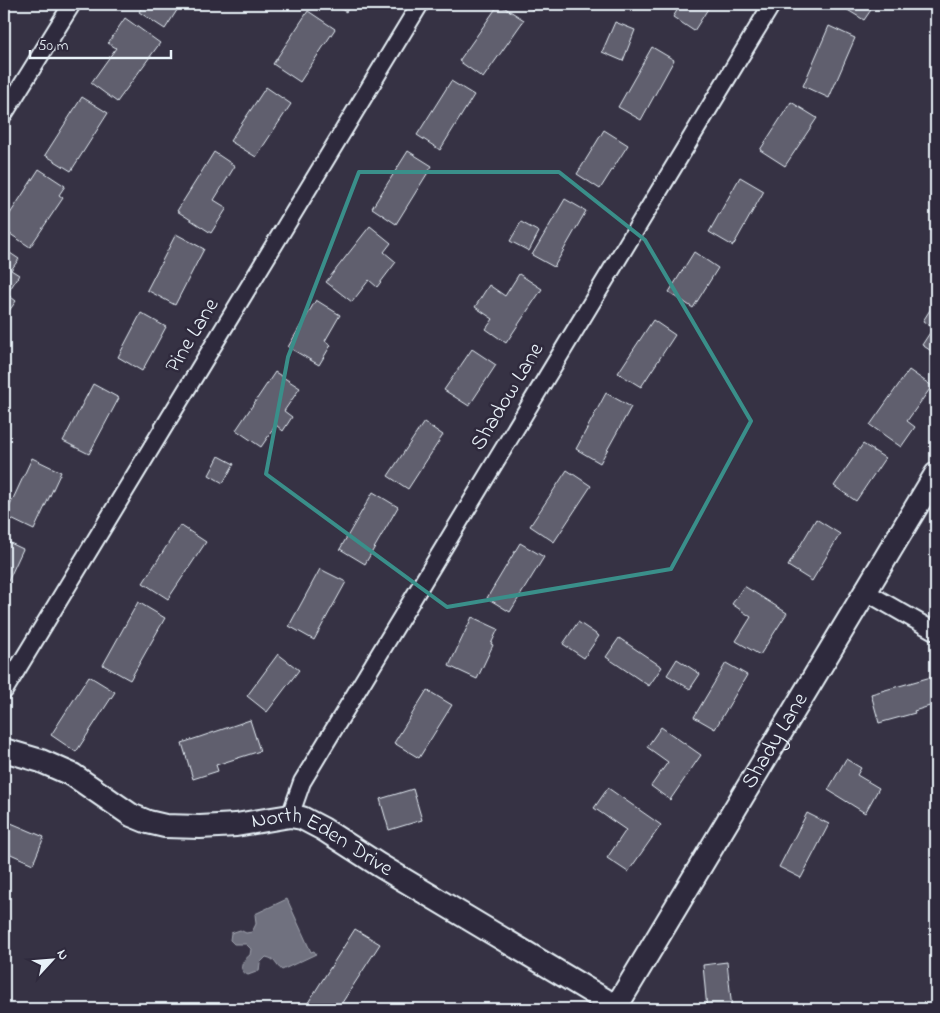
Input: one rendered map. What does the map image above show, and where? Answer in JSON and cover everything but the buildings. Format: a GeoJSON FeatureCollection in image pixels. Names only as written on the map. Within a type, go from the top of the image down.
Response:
{"type":"FeatureCollection","features":[{"type":"Feature","properties":{"kind":"street"},"geometry":{"type":"LineString","coordinates":[[4,114],[72,4]]}},
{"type":"Feature","properties":{"kind":"street","name":"Pine Lane"},"geometry":{"type":"LineString","coordinates":[[4,691],[420,4]]}},
{"type":"Feature","properties":{"kind":"street","name":"Shadow Lane"},"geometry":{"type":"LineString","coordinates":[[290,816],[302,782],[772,4]]}},
{"type":"Feature","properties":{"kind":"street","name":"Shady Lane"},"geometry":{"type":"LineString","coordinates":[[617,1008],[936,474]]}},
{"type":"Feature","properties":{"kind":"street"},"geometry":{"type":"LineString","coordinates":[[866,592],[936,632]]}},
{"type":"Feature","properties":{"kind":"street","name":"North Eden Drive"},"geometry":{"type":"LineString","coordinates":[[4,750],[41,761],[73,775],[132,816],[165,826],[209,827],[236,825],[290,816],[302,818],[617,1008]]}},
{"type":"Feature","properties":{"kind":"highlighted area"},"geometry":{"type":"Polygon","coordinates":[[[359,172],[559,172],[645,240],[751,421],[671,569],[447,607],[266,474],[288,357],[359,172]]]}},
{"type":"Feature","properties":{"kind":"water"},"geometry":{"type":"Polygon","coordinates":[[[287,899],[311,952],[314,951],[316,954],[282,970],[274,961],[266,957],[260,963],[259,971],[248,975],[243,971],[242,965],[250,955],[251,949],[246,944],[234,944],[230,940],[231,933],[240,930],[246,933],[252,932],[256,924],[255,914],[287,899]]]}}]}
